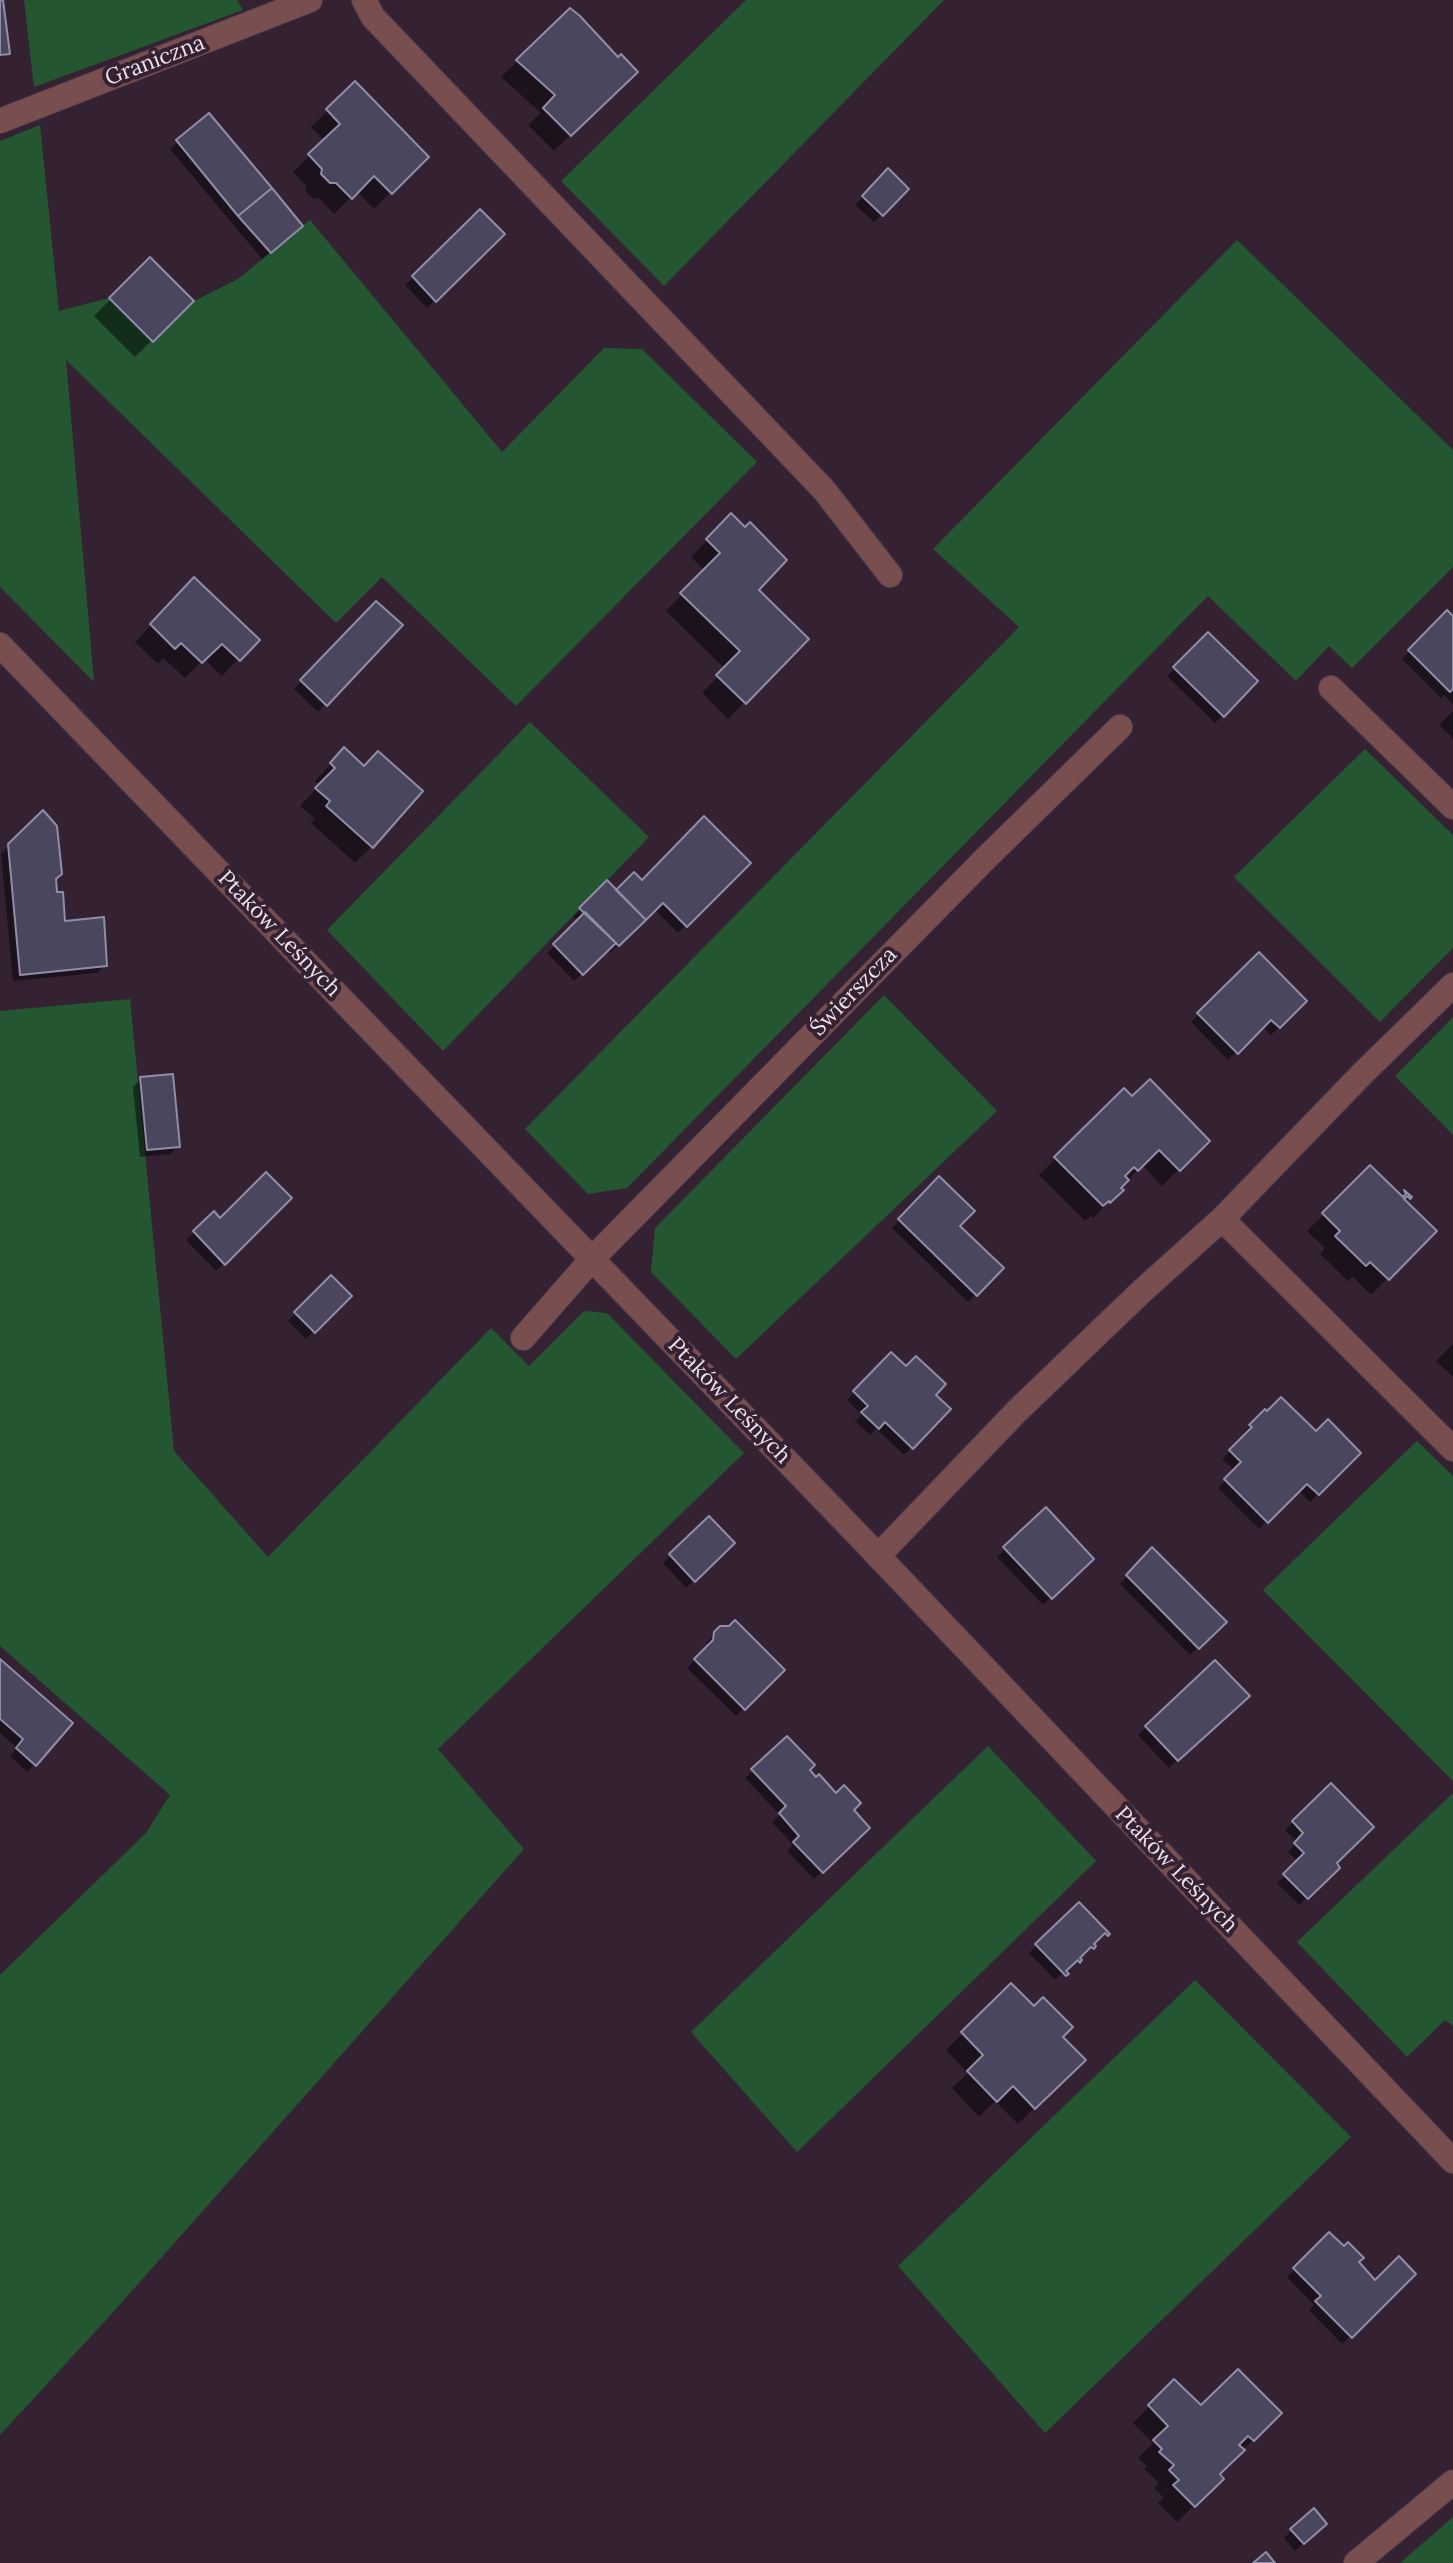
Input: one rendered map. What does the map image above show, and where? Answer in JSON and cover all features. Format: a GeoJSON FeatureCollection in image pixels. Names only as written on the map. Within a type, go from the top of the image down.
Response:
{"type":"FeatureCollection","features":[{"type":"Feature","properties":{"kind":"street","name":"Graniczna"},"geometry":{"type":"LineString","coordinates":[[0,121],[310,0]]}},
{"type":"Feature","properties":{"kind":"street"},"geometry":{"type":"LineString","coordinates":[[364,0],[373,17],[824,490],[890,575]]}},
{"type":"Feature","properties":{"kind":"street","name":"Ptaków Leśnych"},"geometry":{"type":"LineString","coordinates":[[0,645],[878,1556],[1453,2161]]}},
{"type":"Feature","properties":{"kind":"street"},"geometry":{"type":"LineString","coordinates":[[1331,688],[1453,807]]}},
{"type":"Feature","properties":{"kind":"street","name":"Świerszcza"},"geometry":{"type":"LineString","coordinates":[[523,1338],[592,1259],[986,858],[1120,727]]}},
{"type":"Feature","properties":{"kind":"street"},"geometry":{"type":"LineString","coordinates":[[878,1556],[1017,1411],[1222,1219],[1453,985]]}},
{"type":"Feature","properties":{"kind":"street"},"geometry":{"type":"LineString","coordinates":[[1222,1219],[1453,1449]]}},
{"type":"Feature","properties":{"kind":"street"},"geometry":{"type":"LineString","coordinates":[[1356,2563],[1453,2482]]}},
{"type":"Feature","properties":{"kind":"green space"},"geometry":{"type":"Polygon","coordinates":[[[24,0],[237,0],[243,10],[34,87],[24,0]]]}},
{"type":"Feature","properties":{"kind":"green space"},"geometry":{"type":"Polygon","coordinates":[[[746,0],[944,0],[664,286],[561,181],[746,0]]]}},
{"type":"Feature","properties":{"kind":"green space"},"geometry":{"type":"Polygon","coordinates":[[[40,125],[59,311],[109,298],[153,342],[194,301],[238,279],[310,220],[502,452],[604,348],[642,349],[757,462],[516,706],[382,577],[336,623],[66,360],[94,682],[0,587],[0,141],[40,125]]]}},
{"type":"Feature","properties":{"kind":"green space"},"geometry":{"type":"Polygon","coordinates":[[[1237,240],[1453,450],[1453,567],[1352,668],[1329,646],[1296,681],[1208,596],[627,1188],[588,1194],[525,1129],[1019,627],[933,549],[1237,240]]]}},
{"type":"Feature","properties":{"kind":"green space"},"geometry":{"type":"Polygon","coordinates":[[[530,722],[649,837],[443,1051],[327,930],[530,722]]]}},
{"type":"Feature","properties":{"kind":"green space"},"geometry":{"type":"Polygon","coordinates":[[[1365,749],[1453,835],[1453,948],[1380,1022],[1234,877],[1365,749]]]}},
{"type":"Feature","properties":{"kind":"green space"},"geometry":{"type":"Polygon","coordinates":[[[884,995],[997,1111],[736,1359],[651,1272],[655,1228],[884,995]]]}},
{"type":"Feature","properties":{"kind":"green space"},"geometry":{"type":"Polygon","coordinates":[[[130,999],[174,1451],[268,1557],[491,1328],[529,1366],[584,1311],[607,1313],[744,1453],[438,1749],[524,1849],[0,2435],[0,1975],[146,1833],[170,1795],[0,1646],[0,1011],[130,999]]]}},
{"type":"Feature","properties":{"kind":"green space"},"geometry":{"type":"Polygon","coordinates":[[[1453,1017],[1453,1135],[1395,1076],[1453,1017]]]}},
{"type":"Feature","properties":{"kind":"green space"},"geometry":{"type":"Polygon","coordinates":[[[1417,1441],[1453,1476],[1453,1781],[1263,1590],[1417,1441]]]}},
{"type":"Feature","properties":{"kind":"green space"},"geometry":{"type":"Polygon","coordinates":[[[988,1746],[1096,1861],[797,2152],[691,2032],[988,1746]]]}},
{"type":"Feature","properties":{"kind":"green space"},"geometry":{"type":"Polygon","coordinates":[[[1453,1793],[1453,2026],[1445,2020],[1407,2057],[1297,1942],[1453,1793]]]}},
{"type":"Feature","properties":{"kind":"green space"},"geometry":{"type":"Polygon","coordinates":[[[1195,1980],[1351,2137],[1045,2433],[898,2266],[1195,1980]]]}},
{"type":"Feature","properties":{"kind":"green space"},"geometry":{"type":"Polygon","coordinates":[[[1453,2517],[1453,2563],[1400,2563],[1453,2517]]]}},
{"type":"Feature","properties":{"kind":"building"},"geometry":{"type":"Polygon","coordinates":[[[0,0],[3,0],[10,54],[0,55],[0,0]]]}},
{"type":"Feature","properties":{"kind":"building"},"geometry":{"type":"Polygon","coordinates":[[[570,8],[618,57],[621,54],[638,72],[571,136],[543,108],[555,95],[516,60],[570,8]]]}},
{"type":"Feature","properties":{"kind":"building"},"geometry":{"type":"Polygon","coordinates":[[[355,81],[429,157],[392,194],[374,176],[352,199],[336,183],[330,183],[321,174],[322,169],[308,154],[340,124],[326,109],[355,81]]]}},
{"type":"Feature","properties":{"kind":"building"},"geometry":{"type":"Polygon","coordinates":[[[209,113],[272,188],[238,216],[176,140],[209,113]]]}},
{"type":"Feature","properties":{"kind":"building"},"geometry":{"type":"Polygon","coordinates":[[[888,168],[909,189],[883,216],[862,196],[888,168]]]}},
{"type":"Feature","properties":{"kind":"building"},"geometry":{"type":"Polygon","coordinates":[[[272,188],[303,226],[271,253],[238,216],[272,188]]]}},
{"type":"Feature","properties":{"kind":"building"},"geometry":{"type":"Polygon","coordinates":[[[480,209],[505,234],[436,302],[412,276],[480,209]]]}},
{"type":"Feature","properties":{"kind":"building"},"geometry":{"type":"Polygon","coordinates":[[[150,257],[194,301],[153,342],[109,298],[150,257]]]}},
{"type":"Feature","properties":{"kind":"building"},"geometry":{"type":"Polygon","coordinates":[[[731,513],[745,527],[750,522],[787,560],[759,590],[809,639],[746,704],[716,675],[740,651],[680,593],[720,553],[706,539],[731,513]]]}},
{"type":"Feature","properties":{"kind":"building"},"geometry":{"type":"Polygon","coordinates":[[[194,577],[260,640],[240,661],[222,644],[202,663],[181,643],[175,649],[150,624],[194,577]]]}},
{"type":"Feature","properties":{"kind":"building"},"geometry":{"type":"Polygon","coordinates":[[[376,601],[403,625],[327,706],[300,680],[376,601]]]}},
{"type":"Feature","properties":{"kind":"building"},"geometry":{"type":"Polygon","coordinates":[[[1447,610],[1453,616],[1453,689],[1450,692],[1408,650],[1447,610]]]}},
{"type":"Feature","properties":{"kind":"building"},"geometry":{"type":"Polygon","coordinates":[[[1208,632],[1258,681],[1224,717],[1173,667],[1208,632]]]}},
{"type":"Feature","properties":{"kind":"building"},"geometry":{"type":"Polygon","coordinates":[[[344,747],[364,766],[378,751],[423,791],[373,848],[326,806],[330,801],[315,788],[335,768],[330,763],[344,747]]]}},
{"type":"Feature","properties":{"kind":"building"},"geometry":{"type":"Polygon","coordinates":[[[43,810],[57,826],[62,874],[56,879],[57,892],[63,892],[65,921],[104,917],[107,966],[20,975],[8,844],[43,810]]]}},
{"type":"Feature","properties":{"kind":"building"},"geometry":{"type":"Polygon","coordinates":[[[704,816],[751,863],[687,927],[663,903],[646,920],[616,890],[634,872],[642,880],[704,816]]]}},
{"type":"Feature","properties":{"kind":"building"},"geometry":{"type":"Polygon","coordinates":[[[607,880],[646,920],[619,946],[579,908],[607,880]]]}},
{"type":"Feature","properties":{"kind":"building"},"geometry":{"type":"Polygon","coordinates":[[[585,912],[616,943],[583,975],[553,944],[585,912]]]}},
{"type":"Feature","properties":{"kind":"building"},"geometry":{"type":"Polygon","coordinates":[[[1259,952],[1307,1001],[1280,1028],[1271,1020],[1238,1054],[1197,1013],[1259,952]]]}},
{"type":"Feature","properties":{"kind":"building"},"geometry":{"type":"Polygon","coordinates":[[[173,1074],[180,1147],[147,1150],[140,1077],[173,1074]]]}},
{"type":"Feature","properties":{"kind":"building"},"geometry":{"type":"Polygon","coordinates":[[[1150,1079],[1210,1141],[1180,1171],[1159,1150],[1138,1171],[1134,1167],[1125,1176],[1129,1180],[1121,1188],[1124,1190],[1103,1206],[1054,1157],[1124,1088],[1132,1096],[1150,1079]]]}},
{"type":"Feature","properties":{"kind":"building"},"geometry":{"type":"Polygon","coordinates":[[[1370,1165],[1403,1197],[1406,1194],[1404,1190],[1412,1197],[1404,1199],[1437,1231],[1389,1280],[1370,1262],[1366,1266],[1335,1236],[1340,1231],[1322,1213],[1370,1165]]]}},
{"type":"Feature","properties":{"kind":"building"},"geometry":{"type":"Polygon","coordinates":[[[266,1172],[292,1198],[225,1265],[193,1231],[214,1211],[220,1218],[266,1172]]]}},
{"type":"Feature","properties":{"kind":"building"},"geometry":{"type":"Polygon","coordinates":[[[939,1176],[975,1211],[960,1226],[1004,1268],[977,1296],[898,1219],[939,1176]]]}},
{"type":"Feature","properties":{"kind":"building"},"geometry":{"type":"Polygon","coordinates":[[[331,1275],[352,1296],[315,1333],[294,1312],[331,1275]]]}},
{"type":"Feature","properties":{"kind":"building"},"geometry":{"type":"Polygon","coordinates":[[[891,1352],[906,1366],[916,1356],[946,1384],[936,1395],[951,1409],[913,1449],[885,1422],[879,1429],[861,1412],[868,1406],[853,1391],[891,1352]]]}},
{"type":"Feature","properties":{"kind":"building"},"geometry":{"type":"Polygon","coordinates":[[[1281,1397],[1316,1431],[1328,1419],[1361,1453],[1319,1495],[1307,1484],[1268,1523],[1224,1479],[1241,1462],[1229,1450],[1252,1427],[1249,1425],[1281,1397]]]}},
{"type":"Feature","properties":{"kind":"building"},"geometry":{"type":"Polygon","coordinates":[[[1046,1507],[1094,1559],[1052,1599],[1003,1547],[1046,1507]]]}},
{"type":"Feature","properties":{"kind":"building"},"geometry":{"type":"Polygon","coordinates":[[[709,1516],[735,1543],[695,1582],[669,1554],[709,1516]]]}},
{"type":"Feature","properties":{"kind":"building"},"geometry":{"type":"Polygon","coordinates":[[[1152,1547],[1227,1622],[1199,1649],[1126,1575],[1152,1547]]]}},
{"type":"Feature","properties":{"kind":"building"},"geometry":{"type":"Polygon","coordinates":[[[735,1620],[785,1670],[745,1710],[694,1659],[713,1640],[714,1632],[720,1626],[729,1626],[735,1620]]]}},
{"type":"Feature","properties":{"kind":"building"},"geometry":{"type":"Polygon","coordinates":[[[0,1659],[73,1723],[36,1766],[16,1748],[23,1739],[0,1719],[0,1659]]]}},
{"type":"Feature","properties":{"kind":"building"},"geometry":{"type":"Polygon","coordinates":[[[1215,1660],[1250,1696],[1178,1761],[1145,1726],[1215,1660]]]}},
{"type":"Feature","properties":{"kind":"building"},"geometry":{"type":"Polygon","coordinates":[[[787,1736],[815,1765],[810,1770],[816,1777],[819,1774],[836,1793],[844,1785],[861,1803],[854,1810],[870,1828],[823,1873],[793,1842],[799,1836],[779,1813],[786,1806],[751,1769],[787,1736]]]}},
{"type":"Feature","properties":{"kind":"building"},"geometry":{"type":"Polygon","coordinates":[[[1331,1783],[1374,1827],[1337,1863],[1340,1868],[1308,1899],[1283,1874],[1304,1853],[1294,1843],[1303,1833],[1292,1821],[1331,1783]]]}},
{"type":"Feature","properties":{"kind":"building"},"geometry":{"type":"Polygon","coordinates":[[[1079,1902],[1110,1934],[1105,1933],[1094,1944],[1094,1949],[1091,1947],[1080,1958],[1080,1963],[1078,1960],[1066,1971],[1069,1974],[1066,1976],[1035,1944],[1079,1902]]]}},
{"type":"Feature","properties":{"kind":"building"},"geometry":{"type":"Polygon","coordinates":[[[1011,1983],[1034,2006],[1043,1997],[1073,2027],[1063,2037],[1086,2060],[1035,2109],[1013,2086],[997,2102],[967,2071],[983,2055],[961,2032],[1011,1983]]]}},
{"type":"Feature","properties":{"kind":"building"},"geometry":{"type":"Polygon","coordinates":[[[1329,2232],[1344,2246],[1348,2242],[1364,2258],[1359,2262],[1375,2280],[1399,2256],[1416,2274],[1352,2338],[1315,2301],[1321,2296],[1293,2268],[1329,2232]]]}},
{"type":"Feature","properties":{"kind":"building"},"geometry":{"type":"Polygon","coordinates":[[[1238,2369],[1282,2413],[1254,2441],[1248,2436],[1239,2445],[1245,2450],[1220,2474],[1224,2479],[1195,2507],[1173,2485],[1179,2480],[1169,2470],[1174,2465],[1159,2452],[1162,2449],[1153,2440],[1168,2426],[1148,2405],[1174,2379],[1201,2405],[1238,2369]]]}},
{"type":"Feature","properties":{"kind":"building"},"geometry":{"type":"Polygon","coordinates":[[[1314,2508],[1327,2524],[1304,2544],[1290,2529],[1314,2508]]]}},
{"type":"Feature","properties":{"kind":"building"},"geometry":{"type":"Polygon","coordinates":[[[1266,2552],[1275,2563],[1253,2563],[1266,2552]]]}}]}
